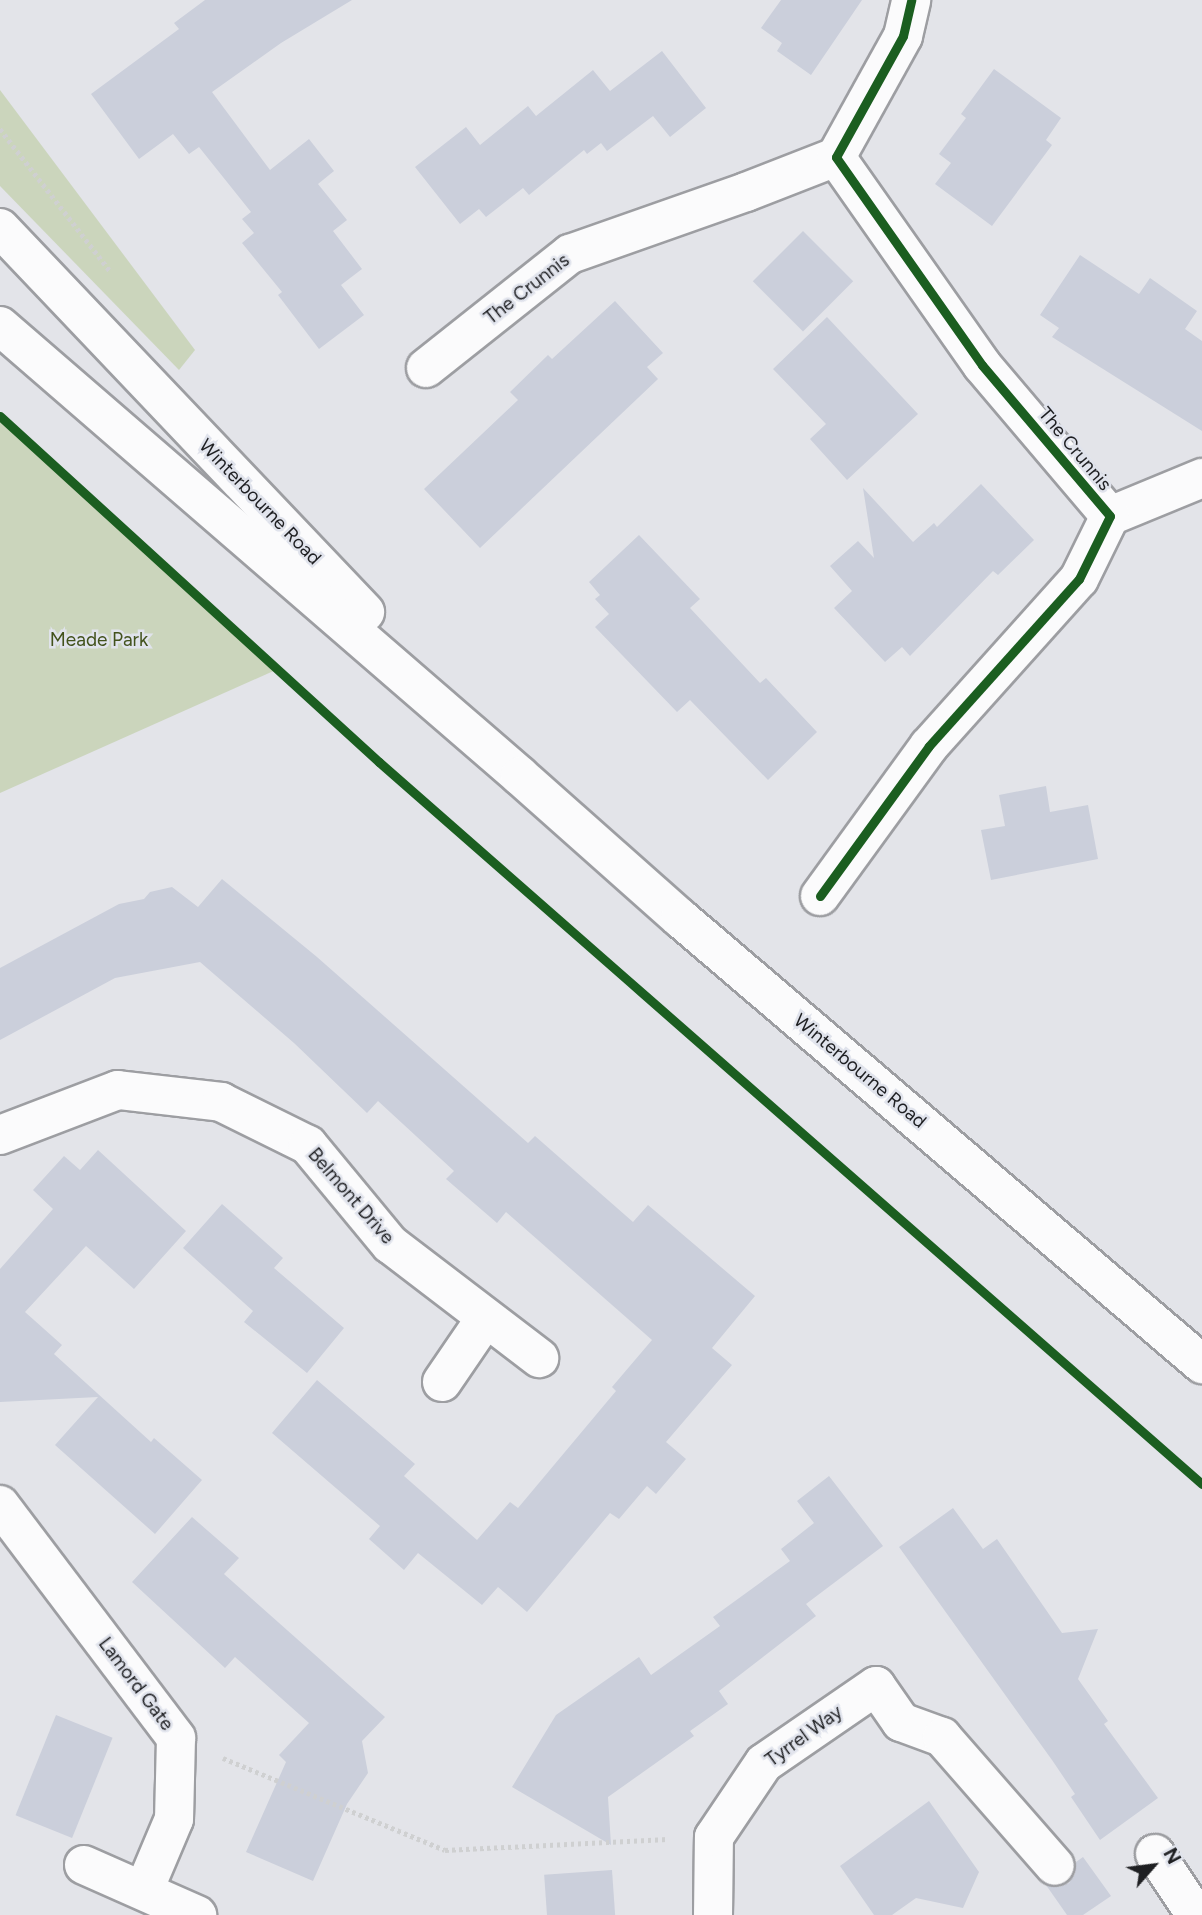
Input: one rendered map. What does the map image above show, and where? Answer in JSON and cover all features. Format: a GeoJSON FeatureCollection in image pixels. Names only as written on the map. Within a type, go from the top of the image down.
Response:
{"type":"FeatureCollection","features":[{"type":"Feature","properties":{"kind":"street"},"geometry":{"type":"LineString","coordinates":[[836,157],[902,36],[911,0]]}},
{"type":"Feature","properties":{"kind":"street","name":"The Crunnis"},"geometry":{"type":"LineString","coordinates":[[426,369],[570,254],[836,157],[982,365],[1110,516]]}},
{"type":"Feature","properties":{"kind":"street","name":"Winterbourne Road"},"geometry":{"type":"LineString","coordinates":[[0,228],[520,776]]}},
{"type":"Feature","properties":{"kind":"street","name":"Winterbourne Road"},"geometry":{"type":"LineString","coordinates":[[0,326],[680,918],[1202,1364]]}},
{"type":"Feature","properties":{"kind":"street","name":"The Crunnis"},"geometry":{"type":"LineString","coordinates":[[820,896],[929,746],[1079,579],[1110,516],[1202,478]]}},
{"type":"Feature","properties":{"kind":"street","name":"Belmont Drive"},"geometry":{"type":"LineString","coordinates":[[0,1135],[118,1090],[221,1102],[308,1145],[390,1244],[485,1320],[539,1358]]}},
{"type":"Feature","properties":{"kind":"street"},"geometry":{"type":"LineString","coordinates":[[442,1382],[485,1320]]}},
{"type":"Feature","properties":{"kind":"street","name":"Lamord Gate"},"geometry":{"type":"LineString","coordinates":[[0,1505],[176,1738],[174,1819],[144,1890]]}},
{"type":"Feature","properties":{"kind":"street","name":"Tyrrel Way"},"geometry":{"type":"LineString","coordinates":[[715,1837],[764,1763],[876,1686],[901,1722],[942,1737],[1055,1866]]}},
{"type":"Feature","properties":{"kind":"street"},"geometry":{"type":"LineString","coordinates":[[713,1915],[715,1837]]}},
{"type":"Feature","properties":{"kind":"street"},"geometry":{"type":"LineString","coordinates":[[1155,1854],[1196,1915]]}},
{"type":"Feature","properties":{"kind":"street"},"geometry":{"type":"LineString","coordinates":[[84,1865],[197,1915]]}},
{"type":"Feature","properties":{"kind":"path"},"geometry":{"type":"LineString","coordinates":[[176,1738],[445,1850],[715,1837]]}},
{"type":"Feature","properties":{"kind":"green space"},"geometry":{"type":"Polygon","coordinates":[[[0,90],[195,350],[179,370],[0,186],[0,90]]]}},
{"type":"Feature","properties":{"kind":"green space","name":"Meade Park"},"geometry":{"type":"Polygon","coordinates":[[[0,418],[278,669],[0,793],[0,418]]]}},
{"type":"Feature","properties":{"kind":"building"},"geometry":{"type":"Polygon","coordinates":[[[205,0],[352,0],[281,43],[212,92],[270,170],[309,139],[334,171],[318,184],[347,220],[333,231],[362,269],[341,285],[364,315],[319,349],[278,295],[282,292],[242,243],[254,233],[242,219],[251,212],[199,147],[189,154],[173,134],[139,159],[91,94],[179,29],[174,23],[205,0]]]}},
{"type":"Feature","properties":{"kind":"building"},"geometry":{"type":"Polygon","coordinates":[[[781,0],[862,0],[811,75],[777,51],[782,43],[761,28],[781,0]]]}},
{"type":"Feature","properties":{"kind":"building"},"geometry":{"type":"Polygon","coordinates":[[[662,51],[706,108],[670,137],[653,116],[607,151],[601,143],[587,154],[584,150],[529,195],[523,188],[486,217],[479,209],[460,224],[415,167],[466,127],[480,145],[528,106],[536,116],[593,70],[610,91],[662,51]]]}},
{"type":"Feature","properties":{"kind":"building"},"geometry":{"type":"Polygon","coordinates":[[[994,69],[1061,118],[1046,140],[1052,145],[992,226],[935,184],[951,163],[939,154],[966,118],[961,114],[994,69]]]}},
{"type":"Feature","properties":{"kind":"building"},"geometry":{"type":"Polygon","coordinates":[[[803,231],[853,281],[803,331],[753,281],[803,231]]]}},
{"type":"Feature","properties":{"kind":"building"},"geometry":{"type":"Polygon","coordinates":[[[1080,255],[1139,294],[1150,278],[1197,311],[1185,329],[1202,341],[1202,431],[1052,337],[1059,328],[1040,315],[1080,255]]]}},
{"type":"Feature","properties":{"kind":"building"},"geometry":{"type":"Polygon","coordinates":[[[615,301],[663,353],[647,367],[658,379],[480,548],[424,489],[518,400],[510,392],[548,355],[552,359],[615,301]]]}},
{"type":"Feature","properties":{"kind":"building"},"geometry":{"type":"Polygon","coordinates":[[[827,317],[918,414],[847,480],[810,439],[826,424],[773,369],[827,317]]]}},
{"type":"Feature","properties":{"kind":"building"},"geometry":{"type":"Polygon","coordinates":[[[981,484],[1034,540],[998,575],[993,571],[910,656],[902,647],[885,662],[834,608],[852,591],[830,566],[858,541],[874,558],[863,488],[913,542],[934,523],[937,527],[981,484]]]}},
{"type":"Feature","properties":{"kind":"building"},"geometry":{"type":"Polygon","coordinates":[[[639,535],[700,599],[690,608],[760,683],[766,678],[817,732],[768,780],[690,700],[677,712],[595,627],[609,614],[595,599],[600,595],[589,582],[639,535]]]}},
{"type":"Feature","properties":{"kind":"building"},"geometry":{"type":"Polygon","coordinates":[[[1046,786],[1050,812],[1088,805],[1098,859],[991,880],[981,830],[1005,826],[999,795],[1046,786]]]}},
{"type":"Feature","properties":{"kind":"building"},"geometry":{"type":"Polygon","coordinates":[[[222,879],[317,957],[528,1143],[535,1136],[633,1222],[648,1205],[755,1296],[712,1348],[732,1365],[666,1442],[686,1459],[656,1494],[647,1486],[619,1519],[610,1513],[527,1612],[498,1587],[482,1605],[418,1553],[404,1570],[369,1539],[380,1526],[272,1433],[317,1380],[415,1464],[404,1476],[477,1540],[510,1502],[518,1508],[616,1391],[612,1387],[652,1340],[506,1212],[497,1223],[446,1179],[454,1171],[378,1101],[367,1113],[294,1043],[200,962],[115,978],[0,1040],[0,968],[119,904],[144,899],[150,892],[172,887],[198,907],[222,879]]]}},
{"type":"Feature","properties":{"kind":"building"},"geometry":{"type":"Polygon","coordinates":[[[98,1150],[186,1231],[134,1289],[86,1246],[25,1312],[62,1345],[54,1354],[151,1442],[154,1438],[202,1480],[155,1534],[55,1445],[98,1397],[0,1402],[0,1269],[53,1209],[33,1190],[64,1156],[80,1170],[98,1150]]]}},
{"type":"Feature","properties":{"kind":"building"},"geometry":{"type":"Polygon","coordinates":[[[222,1204],[283,1258],[274,1268],[344,1328],[307,1373],[244,1322],[253,1311],[183,1248],[222,1204]]]}},
{"type":"Feature","properties":{"kind":"building"},"geometry":{"type":"Polygon","coordinates":[[[829,1476],[883,1546],[806,1604],[816,1616],[719,1691],[728,1704],[690,1731],[694,1736],[608,1797],[611,1845],[512,1787],[556,1715],[639,1657],[651,1675],[720,1626],[713,1617],[790,1561],[781,1549],[814,1523],[797,1501],[829,1476]]]}},
{"type":"Feature","properties":{"kind":"building"},"geometry":{"type":"Polygon","coordinates":[[[953,1508],[983,1549],[997,1539],[1062,1633],[1098,1629],[1078,1679],[1108,1721],[1104,1724],[1158,1798],[1100,1840],[1071,1797],[1075,1794],[1052,1760],[899,1547],[953,1508]]]}},
{"type":"Feature","properties":{"kind":"building"},"geometry":{"type":"Polygon","coordinates":[[[192,1517],[239,1558],[224,1574],[385,1717],[362,1741],[368,1773],[347,1804],[313,1881],[246,1852],[286,1762],[279,1755],[309,1723],[235,1657],[225,1668],[132,1582],[192,1517]]]}},
{"type":"Feature","properties":{"kind":"building"},"geometry":{"type":"Polygon","coordinates":[[[56,1715],[113,1738],[72,1838],[16,1815],[56,1715]]]}},
{"type":"Feature","properties":{"kind":"building"},"geometry":{"type":"Polygon","coordinates":[[[929,1801],[979,1872],[963,1908],[916,1898],[892,1915],[874,1915],[840,1866],[929,1801]]]}},
{"type":"Feature","properties":{"kind":"building"},"geometry":{"type":"Polygon","coordinates":[[[1083,1857],[1111,1896],[1083,1915],[1067,1915],[1046,1885],[1059,1887],[1069,1883],[1075,1874],[1076,1862],[1083,1857]]]}},
{"type":"Feature","properties":{"kind":"building"},"geometry":{"type":"Polygon","coordinates":[[[612,1870],[615,1915],[547,1915],[544,1875],[612,1870]]]}},
{"type":"Feature","properties":{"kind":"cycle path"},"geometry":{"type":"LineString","coordinates":[[820,896],[929,746],[1079,579],[1110,516],[982,365],[836,157],[903,36],[911,0]]}},
{"type":"Feature","properties":{"kind":"cycle path"},"geometry":{"type":"LineString","coordinates":[[0,416],[379,762],[1202,1484]]}}]}
